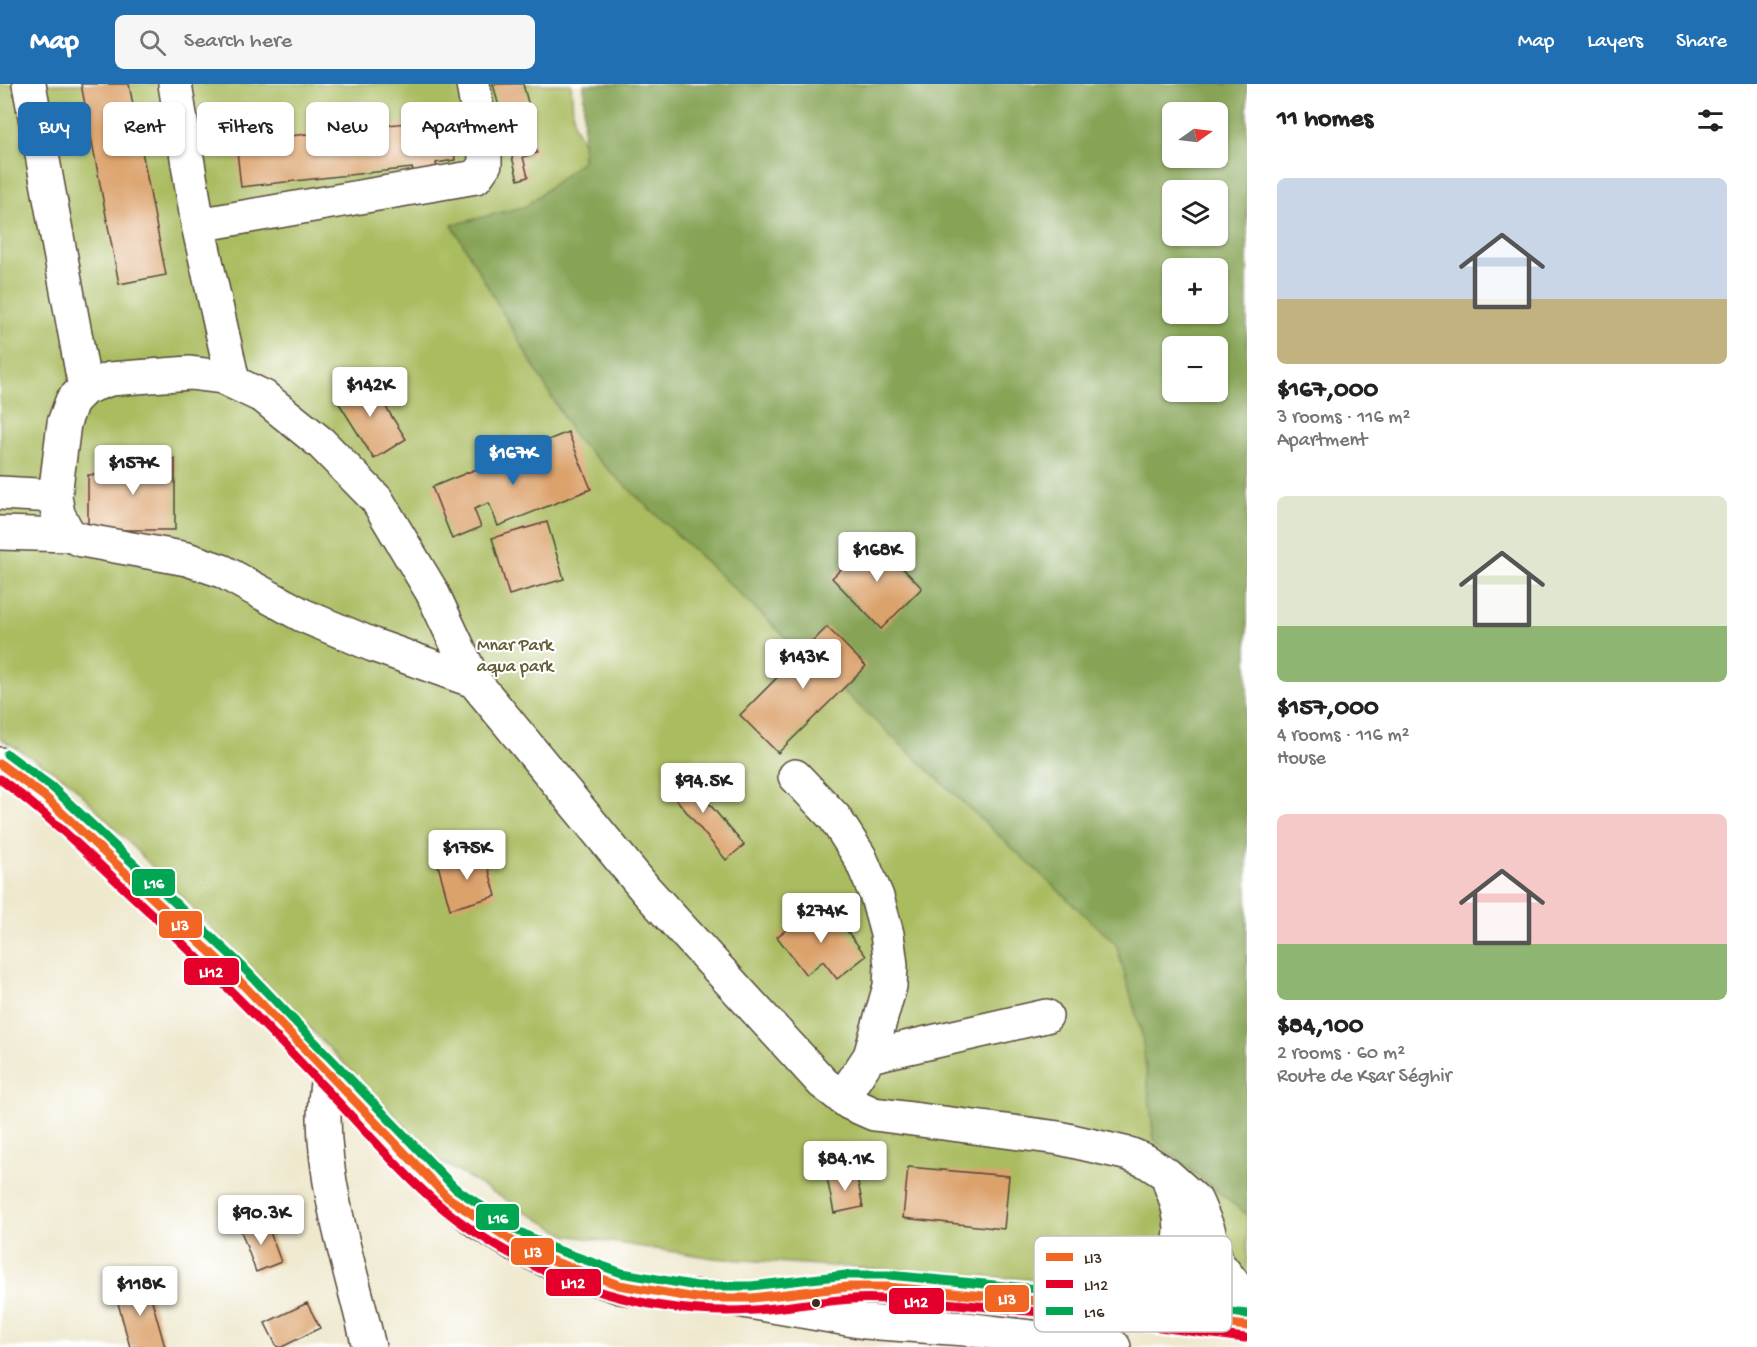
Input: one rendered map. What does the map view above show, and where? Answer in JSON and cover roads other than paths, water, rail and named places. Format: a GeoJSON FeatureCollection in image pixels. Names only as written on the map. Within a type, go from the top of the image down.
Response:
{"type":"FeatureCollection","features":[{"type":"Feature","properties":{"kind":"street"},"geometry":{"type":"LineString","coordinates":[[29,84],[85,388]]}},
{"type":"Feature","properties":{"kind":"street"},"geometry":{"type":"LineString","coordinates":[[174,84],[198,225],[233,381]]}},
{"type":"Feature","properties":{"kind":"street"},"geometry":{"type":"LineString","coordinates":[[198,225],[476,177],[485,164],[485,156],[473,84]]}},
{"type":"Feature","properties":{"kind":"street"},"geometry":{"type":"LineString","coordinates":[[69,535],[58,514],[55,496],[64,423],[72,402],[85,388],[110,379],[159,373],[190,373],[233,381],[264,397],[321,443],[377,500],[432,592],[474,681],[646,890],[797,1056],[842,1098],[874,1114],[1059,1137],[1129,1154],[1166,1174],[1188,1192],[1199,1207],[1208,1236]]}},
{"type":"Feature","properties":{"kind":"street"},"geometry":{"type":"LineString","coordinates":[[0,493],[55,496]]}},
{"type":"Feature","properties":{"kind":"street"},"geometry":{"type":"LineString","coordinates":[[0,533],[69,535],[82,540],[188,559],[213,568],[302,615],[374,645],[474,681]]}},
{"type":"Feature","properties":{"kind":"street"},"geometry":{"type":"LineString","coordinates":[[0,764],[44,796],[150,893],[229,970],[447,1197],[478,1222],[521,1248],[563,1268],[620,1287],[664,1294],[737,1300],[865,1322],[1114,1347]]}},
{"type":"Feature","properties":{"kind":"street"},"geometry":{"type":"LineString","coordinates":[[795,776],[835,818],[860,857],[877,897],[887,934],[891,976],[870,1056],[842,1098]]}},
{"type":"Feature","properties":{"kind":"street"},"geometry":{"type":"LineString","coordinates":[[870,1056],[1046,1016]]}},
{"type":"Feature","properties":{"kind":"street"},"geometry":{"type":"LineString","coordinates":[[328,1072],[324,1116],[326,1149],[340,1235],[369,1347]]}},
{"type":"Feature","properties":{"kind":"street"},"geometry":{"type":"LineString","coordinates":[[1166,1174],[1182,1222],[1181,1236]]}},
{"type":"Feature","properties":{"kind":"street"},"geometry":{"type":"LineString","coordinates":[[1232,1282],[1247,1311]]}},
{"type":"Feature","properties":{"kind":"street"},"geometry":{"type":"LineString","coordinates":[[737,1300],[863,1286],[1034,1301]]}},
{"type":"Feature","properties":{"kind":"street"},"geometry":{"type":"LineString","coordinates":[[1232,1324],[1247,1326]]}},
{"type":"Feature","properties":{"kind":"park label","name":"Mnar Park aqua park"},"geometry":{"type":"Point","coordinates":[515,654]}}]}
